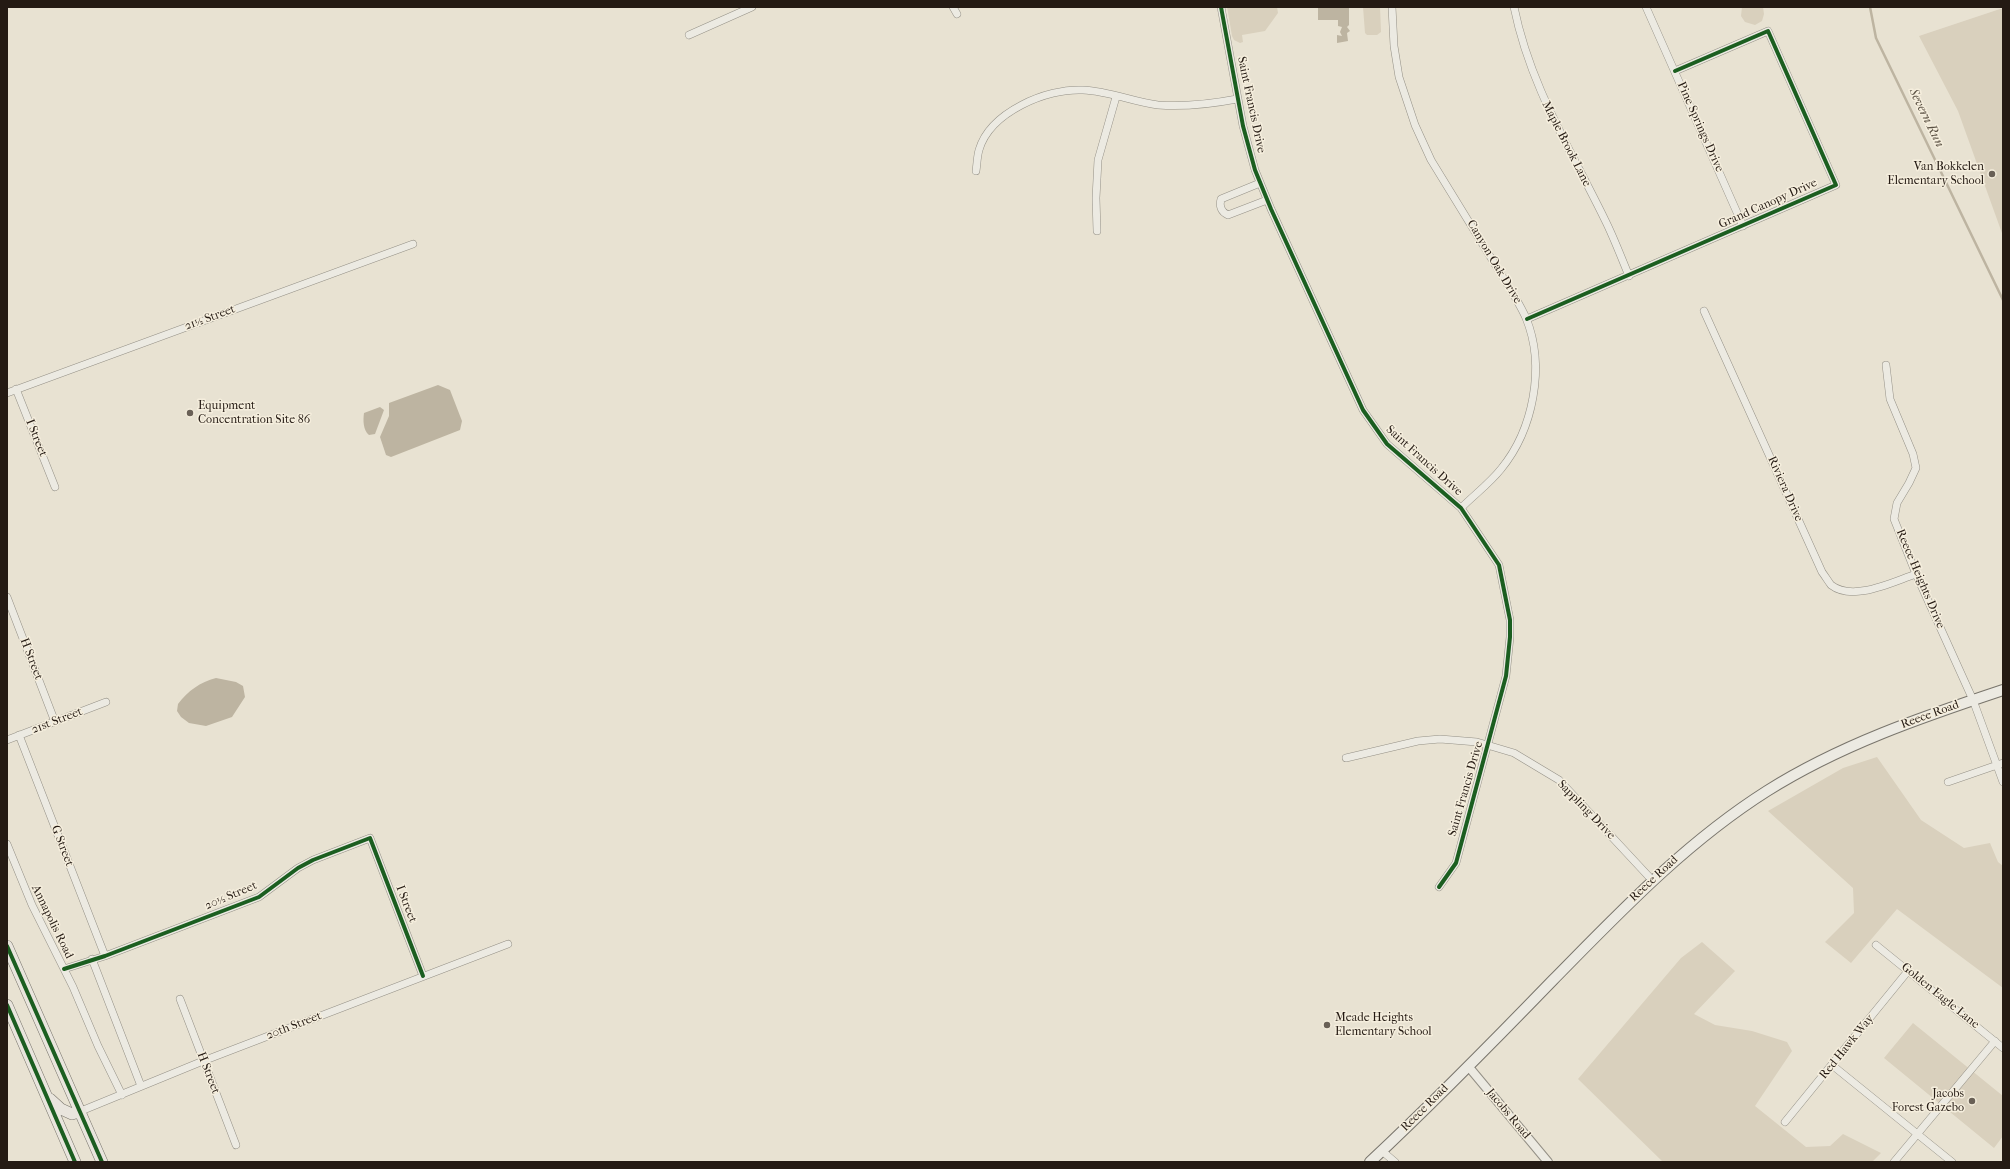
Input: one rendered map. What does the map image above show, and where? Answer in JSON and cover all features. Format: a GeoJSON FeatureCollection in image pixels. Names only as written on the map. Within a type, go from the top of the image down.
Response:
{"type":"FeatureCollection","features":[{"type":"Feature","properties":{"kind":"main road","name":"Reece Road"},"geometry":{"type":"LineString","coordinates":[[1370,1162],[1468,1066],[1652,880],[1709,831],[1767,791],[1798,772],[1867,739],[2003,690]]}},
{"type":"Feature","properties":{"kind":"main road"},"geometry":{"type":"LineString","coordinates":[[7,946],[81,1111],[102,1162]]}},
{"type":"Feature","properties":{"kind":"main road"},"geometry":{"type":"LineString","coordinates":[[7,1004],[75,1162]]}},
{"type":"Feature","properties":{"kind":"main road"},"geometry":{"type":"LineString","coordinates":[[46,1094],[61,1109],[72,1114],[81,1111]]}},
{"type":"Feature","properties":{"kind":"street"},"geometry":{"type":"LineString","coordinates":[[689,35],[752,7]]}},
{"type":"Feature","properties":{"kind":"street","name":"Saint Francis Drive"},"geometry":{"type":"LineString","coordinates":[[1221,7],[1237,99],[1249,148],[1260,183],[1370,422],[1388,444],[1461,508],[1499,565],[1510,620],[1510,643],[1506,676],[1456,863],[1439,886]]}},
{"type":"Feature","properties":{"kind":"street","name":"Canyon Oak Drive"},"geometry":{"type":"LineString","coordinates":[[1392,7],[1394,46],[1399,76],[1414,125],[1431,160],[1527,319],[1534,354],[1534,397],[1530,415],[1513,452],[1501,470],[1461,508]]}},
{"type":"Feature","properties":{"kind":"street","name":"Maple Brook Lane"},"geometry":{"type":"LineString","coordinates":[[1514,7],[1527,57],[1540,94],[1605,221],[1629,276]]}},
{"type":"Feature","properties":{"kind":"street","name":"Pine Springs Drive"},"geometry":{"type":"LineString","coordinates":[[1646,7],[1742,226]]}},
{"type":"Feature","properties":{"kind":"street","name":"Grand Canopy Drive"},"geometry":{"type":"LineString","coordinates":[[1527,319],[1836,186],[1768,31],[1675,71]]}},
{"type":"Feature","properties":{"kind":"street"},"geometry":{"type":"LineString","coordinates":[[976,171],[979,150],[986,137],[1006,114],[1020,105],[1036,98],[1068,90],[1098,92],[1116,97],[1158,104],[1185,106],[1237,99]]}},
{"type":"Feature","properties":{"kind":"street"},"geometry":{"type":"LineString","coordinates":[[1097,231],[1096,198],[1098,160],[1116,97]]}},
{"type":"Feature","properties":{"kind":"street"},"geometry":{"type":"LineString","coordinates":[[1260,183],[1221,199],[1220,206],[1222,211],[1228,214],[1267,200]]}},
{"type":"Feature","properties":{"kind":"street","name":"21½ Street"},"geometry":{"type":"LineString","coordinates":[[7,393],[413,244]]}},
{"type":"Feature","properties":{"kind":"street","name":"Riviera Drive"},"geometry":{"type":"LineString","coordinates":[[1704,311],[1822,572],[1831,584],[1841,590],[1852,593],[1916,574]]}},
{"type":"Feature","properties":{"kind":"street","name":"Reece Heights Drive"},"geometry":{"type":"LineString","coordinates":[[1886,365],[1890,399],[1913,454],[1916,468],[1897,503],[1894,519],[1916,574],[1974,700],[2000,764],[2003,782]]}},
{"type":"Feature","properties":{"kind":"street","name":"I Street"},"geometry":{"type":"LineString","coordinates":[[16,389],[55,487]]}},
{"type":"Feature","properties":{"kind":"street","name":"H Street"},"geometry":{"type":"LineString","coordinates":[[7,597],[55,722]]}},
{"type":"Feature","properties":{"kind":"street","name":"21st Street"},"geometry":{"type":"LineString","coordinates":[[7,740],[106,702]]}},
{"type":"Feature","properties":{"kind":"street","name":"G Street"},"geometry":{"type":"LineString","coordinates":[[19,735],[105,956]]}},
{"type":"Feature","properties":{"kind":"street","name":"Sappling Drive"},"geometry":{"type":"LineString","coordinates":[[1346,758],[1425,740],[1458,739],[1488,745],[1514,753],[1559,780],[1652,880]]}},
{"type":"Feature","properties":{"kind":"street"},"geometry":{"type":"LineString","coordinates":[[1948,782],[2000,764]]}},
{"type":"Feature","properties":{"kind":"street","name":"I Street"},"geometry":{"type":"LineString","coordinates":[[370,838],[423,976]]}},
{"type":"Feature","properties":{"kind":"street","name":"20½ Street"},"geometry":{"type":"LineString","coordinates":[[64,969],[105,956],[256,898],[308,863],[370,838]]}},
{"type":"Feature","properties":{"kind":"street","name":"Annapolis Road"},"geometry":{"type":"LineString","coordinates":[[7,844],[32,905],[64,969],[98,1046],[122,1095]]}},
{"type":"Feature","properties":{"kind":"street","name":"20th Street"},"geometry":{"type":"LineString","coordinates":[[81,1111],[203,1061],[508,944]]}},
{"type":"Feature","properties":{"kind":"street","name":"Golden Eagle Lane"},"geometry":{"type":"LineString","coordinates":[[1876,945],[2003,1048]]}},
{"type":"Feature","properties":{"kind":"street"},"geometry":{"type":"LineString","coordinates":[[92,960],[141,1086]]}},
{"type":"Feature","properties":{"kind":"street","name":"Red Hawk Way"},"geometry":{"type":"LineString","coordinates":[[1786,1122],[1908,971]]}},
{"type":"Feature","properties":{"kind":"street","name":"H Street"},"geometry":{"type":"LineString","coordinates":[[180,999],[236,1145]]}},
{"type":"Feature","properties":{"kind":"street"},"geometry":{"type":"LineString","coordinates":[[1894,1162],[1994,1041]]}},
{"type":"Feature","properties":{"kind":"street"},"geometry":{"type":"LineString","coordinates":[[1832,1065],[1952,1162]]}},
{"type":"Feature","properties":{"kind":"street","name":"Jacobs Road"},"geometry":{"type":"LineString","coordinates":[[1468,1066],[1548,1162]]}},
{"type":"Feature","properties":{"kind":"street"},"geometry":{"type":"LineString","coordinates":[[1382,1151],[1394,1162]]}},
{"type":"Feature","properties":{"kind":"shaded area"},"geometry":{"type":"Polygon","coordinates":[[[1227,7],[1277,7],[1278,13],[1265,31],[1242,35],[1243,42],[1240,43],[1234,40],[1232,36],[1227,7]]]}},
{"type":"Feature","properties":{"kind":"shaded area"},"geometry":{"type":"Polygon","coordinates":[[[1318,7],[1349,7],[1349,25],[1347,27],[1350,31],[1347,33],[1348,41],[1337,43],[1337,35],[1342,36],[1340,32],[1342,27],[1338,26],[1338,20],[1318,20],[1318,7]]]}},
{"type":"Feature","properties":{"kind":"shaded area"},"geometry":{"type":"Polygon","coordinates":[[[1363,7],[1380,7],[1381,32],[1377,35],[1367,35],[1365,33],[1363,7]]]}},
{"type":"Feature","properties":{"kind":"shaded area"},"geometry":{"type":"Polygon","coordinates":[[[1742,7],[1763,7],[1764,14],[1762,21],[1755,25],[1745,22],[1741,16],[1742,7]]]}},
{"type":"Feature","properties":{"kind":"shaded area","name":"Van Bokkelen Elementary School"},"geometry":{"type":"Polygon","coordinates":[[[2003,8],[2003,236],[1958,111],[1919,36],[2003,8]]]}},
{"type":"Feature","properties":{"kind":"shaded area"},"geometry":{"type":"Polygon","coordinates":[[[438,385],[450,390],[462,421],[460,430],[391,457],[386,455],[380,437],[389,416],[389,403],[438,385]]]}},
{"type":"Feature","properties":{"kind":"shaded area"},"geometry":{"type":"Polygon","coordinates":[[[380,407],[384,410],[375,434],[369,435],[365,428],[364,413],[380,407]]]}},
{"type":"Feature","properties":{"kind":"shaded area"},"geometry":{"type":"Polygon","coordinates":[[[216,678],[236,682],[243,686],[245,697],[232,717],[206,726],[189,723],[181,717],[177,711],[178,704],[195,688],[216,678]]]}},
{"type":"Feature","properties":{"kind":"shaded area"},"geometry":{"type":"Polygon","coordinates":[[[1877,757],[1921,820],[1964,848],[1990,843],[1998,862],[2003,866],[2003,988],[1897,909],[1851,963],[1825,942],[1854,913],[1853,888],[1768,811],[1843,768],[1877,757]]]}},
{"type":"Feature","properties":{"kind":"shaded area"},"geometry":{"type":"Polygon","coordinates":[[[1702,942],[1735,971],[1694,1014],[1715,1025],[1752,1031],[1787,1042],[1792,1051],[1755,1106],[1806,1147],[1830,1146],[1843,1134],[1881,1153],[1872,1162],[1663,1162],[1578,1079],[1681,958],[1702,942]]]}},
{"type":"Feature","properties":{"kind":"shaded area"},"geometry":{"type":"Polygon","coordinates":[[[1913,1023],[2003,1096],[2003,1136],[1994,1148],[1884,1058],[1913,1023]]]}},
{"type":"Feature","properties":{"kind":"waterway","name":"Severn Run"},"geometry":{"type":"LineString","coordinates":[[1870,7],[1876,38],[2003,300]]}},
{"type":"Feature","properties":{"kind":"cycle path"},"geometry":{"type":"LineString","coordinates":[[1221,7],[1243,126],[1255,170],[1271,209],[1363,410],[1387,444],[1461,508],[1499,565],[1510,620],[1510,637],[1506,676],[1456,863],[1439,887]]}},
{"type":"Feature","properties":{"kind":"cycle path"},"geometry":{"type":"LineString","coordinates":[[1527,319],[1836,185],[1768,31],[1675,71]]}},
{"type":"Feature","properties":{"kind":"cycle path"},"geometry":{"type":"LineString","coordinates":[[64,969],[105,956],[259,897],[298,868],[313,860],[370,838],[423,976]]}},
{"type":"Feature","properties":{"kind":"cycle path"},"geometry":{"type":"LineString","coordinates":[[7,946],[102,1162]]}},
{"type":"Feature","properties":{"kind":"cycle path"},"geometry":{"type":"LineString","coordinates":[[7,1005],[75,1162]]}},
{"type":"Feature","properties":{"kind":"place","name":"Van Bokkelen Elementary School"},"geometry":{"type":"Point","coordinates":[1992,174]}},
{"type":"Feature","properties":{"kind":"place","name":"Equipment Concentration Site 86"},"geometry":{"type":"Point","coordinates":[190,413]}},
{"type":"Feature","properties":{"kind":"place","name":"Meade Heights Elementary School"},"geometry":{"type":"Point","coordinates":[1327,1025]}},
{"type":"Feature","properties":{"kind":"place","name":"Jacobs Forest Gazebo"},"geometry":{"type":"Point","coordinates":[1972,1101]}}]}
